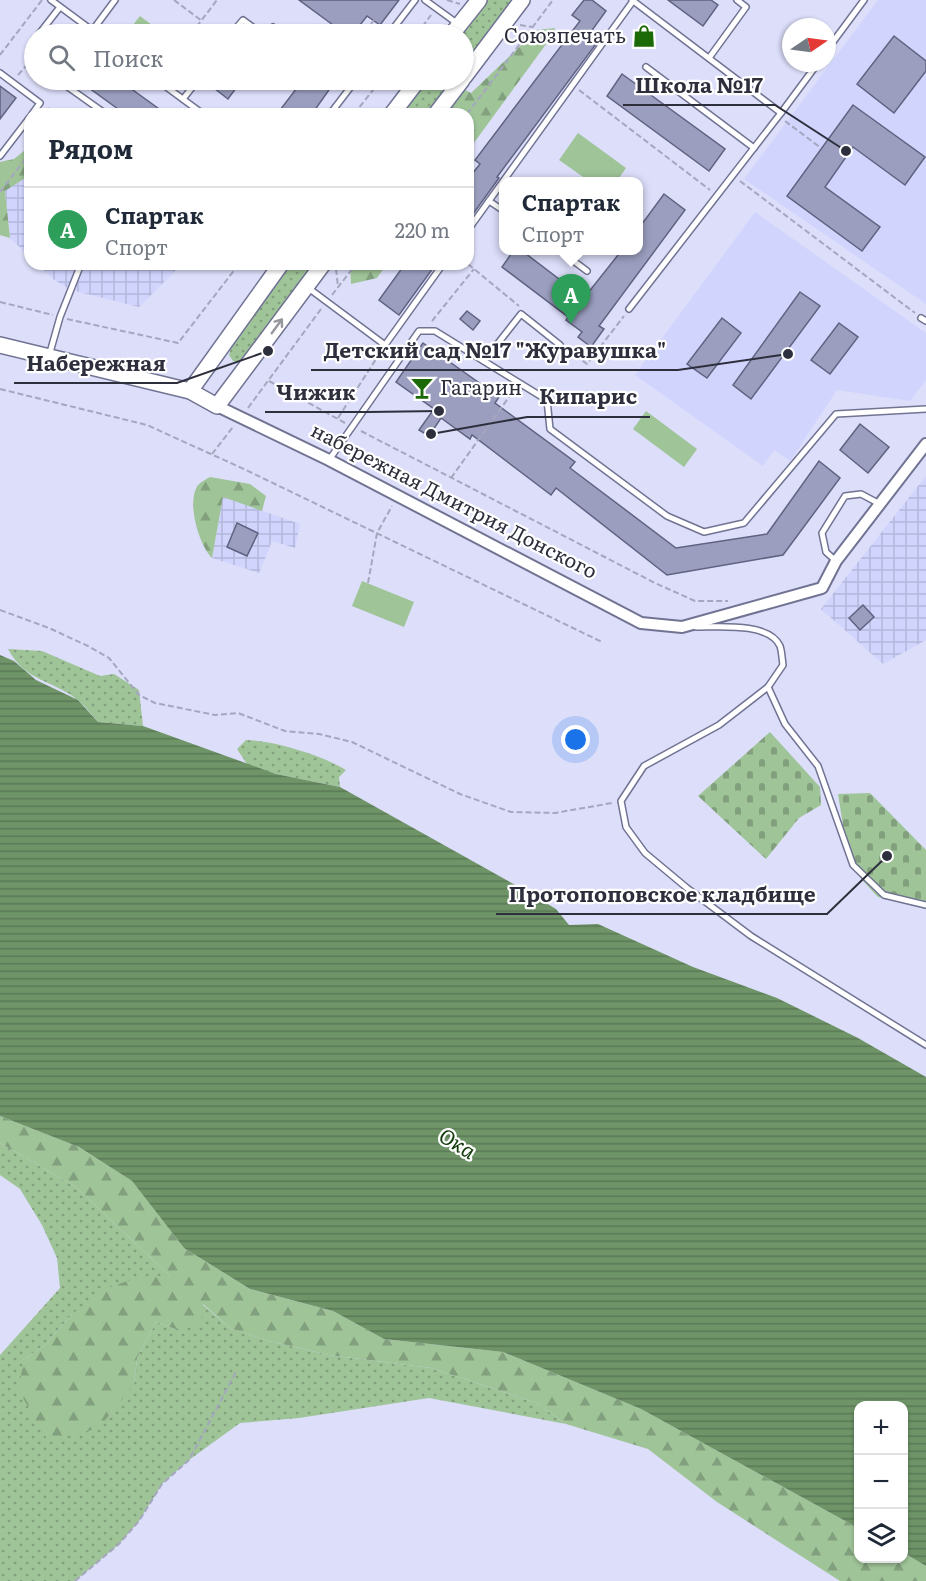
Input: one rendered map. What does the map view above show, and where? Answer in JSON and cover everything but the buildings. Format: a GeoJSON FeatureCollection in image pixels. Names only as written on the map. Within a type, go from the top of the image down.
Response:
{"type":"FeatureCollection","features":[{"type":"Feature","properties":{"kind":"street"},"geometry":{"type":"LineString","coordinates":[[474,63],[522,0]]}},
{"type":"Feature","properties":{"kind":"street"},"geometry":{"type":"LineString","coordinates":[[460,24],[474,5]]}},
{"type":"Feature","properties":{"kind":"street"},"geometry":{"type":"LineString","coordinates":[[397,108],[410,90]]}},
{"type":"Feature","properties":{"kind":"street"},"geometry":{"type":"LineString","coordinates":[[440,108],[454,90]]}},
{"type":"Feature","properties":{"kind":"street"},"geometry":{"type":"LineString","coordinates":[[190,392],[277,270]]}},
{"type":"Feature","properties":{"kind":"street"},"geometry":{"type":"LineString","coordinates":[[217,406],[318,270]]}},
{"type":"Feature","properties":{"kind":"street","name":"набережная Дмитрия Донского"},"geometry":{"type":"LineString","coordinates":[[0,345],[190,392],[329,460],[641,623],[682,627],[822,588],[836,561]]}},
{"type":"Feature","properties":{"kind":"street"},"geometry":{"type":"LineString","coordinates":[[836,561],[878,503],[926,444]]}},
{"type":"Feature","properties":{"kind":"lane"},"geometry":{"type":"LineString","coordinates":[[51,0],[82,24]]}},
{"type":"Feature","properties":{"kind":"lane"},"geometry":{"type":"LineString","coordinates":[[100,24],[115,0]]}},
{"type":"Feature","properties":{"kind":"lane"},"geometry":{"type":"LineString","coordinates":[[397,24],[415,0]]}},
{"type":"Feature","properties":{"kind":"lane"},"geometry":{"type":"LineString","coordinates":[[425,0],[437,8],[451,24]]}},
{"type":"Feature","properties":{"kind":"lane"},"geometry":{"type":"LineString","coordinates":[[506,177],[632,0],[780,115]]}},
{"type":"Feature","properties":{"kind":"lane"},"geometry":{"type":"LineString","coordinates":[[709,58],[746,7],[737,0]]}},
{"type":"Feature","properties":{"kind":"lane"},"geometry":{"type":"LineString","coordinates":[[836,38],[864,0]]}},
{"type":"Feature","properties":{"kind":"lane"},"geometry":{"type":"LineString","coordinates":[[47,24],[60,7]]}},
{"type":"Feature","properties":{"kind":"lane"},"geometry":{"type":"LineString","coordinates":[[646,67],[754,148]]}},
{"type":"Feature","properties":{"kind":"lane"},"geometry":{"type":"LineString","coordinates":[[629,309],[811,72]]}},
{"type":"Feature","properties":{"kind":"lane"},"geometry":{"type":"LineString","coordinates":[[0,73],[40,103],[37,108]]}},
{"type":"Feature","properties":{"kind":"lane"},"geometry":{"type":"LineString","coordinates":[[72,90],[98,108]]}},
{"type":"Feature","properties":{"kind":"lane"},"geometry":{"type":"LineString","coordinates":[[171,90],[195,108]]}},
{"type":"Feature","properties":{"kind":"lane"},"geometry":{"type":"LineString","coordinates":[[183,99],[190,90]]}},
{"type":"Feature","properties":{"kind":"lane"},"geometry":{"type":"LineString","coordinates":[[335,108],[348,90]]}},
{"type":"Feature","properties":{"kind":"lane"},"geometry":{"type":"LineString","coordinates":[[0,156],[24,125]]}},
{"type":"Feature","properties":{"kind":"lane"},"geometry":{"type":"LineString","coordinates":[[474,222],[499,187]]}},
{"type":"Feature","properties":{"kind":"lane"},"geometry":{"type":"LineString","coordinates":[[489,201],[499,208]]}},
{"type":"Feature","properties":{"kind":"lane"},"geometry":{"type":"LineString","coordinates":[[566,255],[587,271]]}},
{"type":"Feature","properties":{"kind":"lane"},"geometry":{"type":"LineString","coordinates":[[49,357],[60,317],[79,270]]}},
{"type":"Feature","properties":{"kind":"lane"},"geometry":{"type":"LineString","coordinates":[[306,286],[385,345],[439,270]]}},
{"type":"Feature","properties":{"kind":"lane"},"geometry":{"type":"LineString","coordinates":[[484,361],[521,314],[561,345]]}},
{"type":"Feature","properties":{"kind":"lane"},"geometry":{"type":"LineString","coordinates":[[329,460],[419,331],[435,331],[547,400],[550,429],[667,516],[704,532],[744,523],[836,414],[926,410]]}},
{"type":"Feature","properties":{"kind":"lane"},"geometry":{"type":"LineString","coordinates":[[836,561],[826,552],[822,534],[845,496],[861,494],[878,503]]}},
{"type":"Feature","properties":{"kind":"lane"},"geometry":{"type":"LineString","coordinates":[[682,627],[724,627],[767,633],[780,645],[783,665],[768,687],[719,725],[644,766],[621,801],[626,826],[645,853],[751,936],[926,1045]]}},
{"type":"Feature","properties":{"kind":"lane"},"geometry":{"type":"LineString","coordinates":[[768,687],[785,724],[818,766],[853,865],[884,895],[926,905]]}},
{"type":"Feature","properties":{"kind":"path"},"geometry":{"type":"LineString","coordinates":[[0,55],[42,0]]}},
{"type":"Feature","properties":{"kind":"path"},"geometry":{"type":"LineString","coordinates":[[174,0],[202,21]]}},
{"type":"Feature","properties":{"kind":"path"},"geometry":{"type":"LineString","coordinates":[[199,24],[218,0]]}},
{"type":"Feature","properties":{"kind":"path"},"geometry":{"type":"LineString","coordinates":[[447,0],[474,5]]}},
{"type":"Feature","properties":{"kind":"path"},"geometry":{"type":"LineString","coordinates":[[471,108],[553,0]]}},
{"type":"Feature","properties":{"kind":"path"},"geometry":{"type":"LineString","coordinates":[[425,24],[437,8]]}},
{"type":"Feature","properties":{"kind":"path"},"geometry":{"type":"LineString","coordinates":[[371,24],[374,20]]}},
{"type":"Feature","properties":{"kind":"path"},"geometry":{"type":"LineString","coordinates":[[504,23],[532,27]]}},
{"type":"Feature","properties":{"kind":"path"},"geometry":{"type":"LineString","coordinates":[[13,83],[24,70]]}},
{"type":"Feature","properties":{"kind":"path"},"geometry":{"type":"LineString","coordinates":[[572,85],[717,196]]}},
{"type":"Feature","properties":{"kind":"path"},"geometry":{"type":"LineString","coordinates":[[359,108],[373,90]]}},
{"type":"Feature","properties":{"kind":"path"},"geometry":{"type":"LineString","coordinates":[[40,103],[48,108]]}},
{"type":"Feature","properties":{"kind":"path"},"geometry":{"type":"LineString","coordinates":[[780,115],[821,148]]}},
{"type":"Feature","properties":{"kind":"path"},"geometry":{"type":"LineString","coordinates":[[0,192],[24,161]]}},
{"type":"Feature","properties":{"kind":"path"},"geometry":{"type":"LineString","coordinates":[[733,176],[924,320]]}},
{"type":"Feature","properties":{"kind":"path"},"geometry":{"type":"LineString","coordinates":[[474,269],[522,308],[521,314]]}},
{"type":"Feature","properties":{"kind":"path"},"geometry":{"type":"LineString","coordinates":[[0,302],[178,343],[234,270]]}},
{"type":"Feature","properties":{"kind":"path"},"geometry":{"type":"LineString","coordinates":[[336,270],[338,287]]}},
{"type":"Feature","properties":{"kind":"path"},"geometry":{"type":"LineString","coordinates":[[212,454],[351,270]]}},
{"type":"Feature","properties":{"kind":"path"},"geometry":{"type":"LineString","coordinates":[[436,315],[473,270]]}},
{"type":"Feature","properties":{"kind":"path"},"geometry":{"type":"LineString","coordinates":[[561,345],[587,364],[629,309]]}},
{"type":"Feature","properties":{"kind":"path"},"geometry":{"type":"LineString","coordinates":[[338,418],[385,345]]}},
{"type":"Feature","properties":{"kind":"path"},"geometry":{"type":"LineString","coordinates":[[269,381],[451,478],[695,601],[726,602],[736,599]]}},
{"type":"Feature","properties":{"kind":"path"},"geometry":{"type":"LineString","coordinates":[[451,478],[519,383]]}},
{"type":"Feature","properties":{"kind":"path"},"geometry":{"type":"LineString","coordinates":[[0,389],[147,425],[212,454],[602,642]]}},
{"type":"Feature","properties":{"kind":"path"},"geometry":{"type":"LineString","coordinates":[[368,583],[377,533],[398,496]]}},
{"type":"Feature","properties":{"kind":"path"},"geometry":{"type":"LineString","coordinates":[[0,610],[49,628],[109,658],[139,695],[155,703],[215,715],[238,713],[285,731],[319,734],[352,742],[460,794],[511,812],[555,813],[621,801]]}},
{"type":"Feature","properties":{"kind":"path"},"geometry":{"type":"LineString","coordinates":[[75,1581],[119,1544],[139,1521],[162,1484],[189,1460],[237,1370]]}},
{"type":"Feature","properties":{"kind":"shaded area"},"geometry":{"type":"Polygon","coordinates":[[[878,0],[926,0],[926,304],[744,179],[824,72],[836,72],[836,56],[878,0]]]}},
{"type":"Feature","properties":{"kind":"shaded area"},"geometry":{"type":"Polygon","coordinates":[[[24,179],[24,251],[10,238],[5,191],[24,179]]]}},
{"type":"Feature","properties":{"kind":"shaded area"},"geometry":{"type":"Polygon","coordinates":[[[755,212],[926,333],[926,380],[910,401],[837,390],[790,461],[774,450],[763,466],[635,375],[755,212]]]}},
{"type":"Feature","properties":{"kind":"shaded area"},"geometry":{"type":"Polygon","coordinates":[[[43,270],[176,270],[139,307],[71,290],[43,270]]]}},
{"type":"Feature","properties":{"kind":"shaded area"},"geometry":{"type":"Polygon","coordinates":[[[926,476],[926,640],[883,664],[821,609],[926,476]]]}},
{"type":"Feature","properties":{"kind":"shaded area"},"geometry":{"type":"Polygon","coordinates":[[[223,497],[300,524],[295,548],[272,541],[259,573],[212,558],[223,497]]]}},
{"type":"Feature","properties":{"kind":"green space"},"geometry":{"type":"Polygon","coordinates":[[[486,0],[513,0],[474,52],[474,24],[468,24],[486,0]]]}},
{"type":"Feature","properties":{"kind":"green space"},"geometry":{"type":"Polygon","coordinates":[[[140,16],[151,24],[134,24],[140,16]]]}},
{"type":"Feature","properties":{"kind":"green space"},"geometry":{"type":"Polygon","coordinates":[[[555,28],[552,36],[474,143],[474,108],[451,108],[463,90],[471,93],[537,30],[555,28]]]}},
{"type":"Feature","properties":{"kind":"green space"},"geometry":{"type":"Polygon","coordinates":[[[419,90],[445,90],[432,108],[406,108],[419,90]]]}},
{"type":"Feature","properties":{"kind":"green space"},"geometry":{"type":"Polygon","coordinates":[[[578,133],[626,168],[620,177],[583,177],[559,160],[578,133]]]}},
{"type":"Feature","properties":{"kind":"green space"},"geometry":{"type":"Polygon","coordinates":[[[24,151],[24,179],[5,191],[10,238],[0,235],[0,162],[14,159],[24,151]]]}},
{"type":"Feature","properties":{"kind":"green space"},"geometry":{"type":"Polygon","coordinates":[[[288,270],[313,270],[240,363],[233,361],[229,355],[231,348],[288,270]]]}},
{"type":"Feature","properties":{"kind":"green space"},"geometry":{"type":"Polygon","coordinates":[[[350,270],[383,270],[377,278],[351,284],[350,270]]]}},
{"type":"Feature","properties":{"kind":"green space"},"geometry":{"type":"Polygon","coordinates":[[[646,411],[697,449],[684,467],[633,429],[646,411]]]}},
{"type":"Feature","properties":{"kind":"green space"},"geometry":{"type":"Polygon","coordinates":[[[210,477],[250,484],[266,496],[262,511],[223,497],[212,558],[199,534],[193,502],[198,485],[210,477]]]}},
{"type":"Feature","properties":{"kind":"green space"},"geometry":{"type":"Polygon","coordinates":[[[362,581],[414,602],[404,627],[352,606],[362,581]]]}},
{"type":"Feature","properties":{"kind":"green space"},"geometry":{"type":"Polygon","coordinates":[[[8,649],[42,651],[100,676],[114,674],[139,690],[143,726],[98,722],[82,703],[23,668],[8,649]]]}},
{"type":"Feature","properties":{"kind":"green space"},"geometry":{"type":"Polygon","coordinates":[[[770,732],[820,787],[821,805],[799,818],[766,859],[698,796],[770,732]]]}},
{"type":"Feature","properties":{"kind":"green space"},"geometry":{"type":"Polygon","coordinates":[[[246,740],[284,746],[336,764],[346,770],[339,777],[340,787],[276,774],[247,764],[237,749],[246,740]]]}},
{"type":"Feature","properties":{"kind":"green space"},"geometry":{"type":"Polygon","coordinates":[[[870,793],[926,850],[926,909],[878,897],[849,863],[838,794],[870,793]]]}},
{"type":"Feature","properties":{"kind":"green space"},"geometry":{"type":"Polygon","coordinates":[[[0,1116],[79,1147],[132,1181],[184,1248],[250,1289],[333,1311],[384,1339],[503,1352],[641,1409],[854,1526],[854,1563],[908,1563],[908,1555],[926,1566],[926,1581],[840,1581],[717,1502],[648,1449],[566,1424],[536,1403],[431,1368],[329,1355],[265,1340],[230,1328],[203,1304],[201,1325],[175,1329],[156,1322],[137,1358],[134,1384],[99,1428],[48,1441],[19,1391],[23,1360],[45,1345],[72,1314],[107,1288],[139,1277],[170,1276],[76,1187],[0,1143],[0,1116]]]}},
{"type":"Feature","properties":{"kind":"green space"},"geometry":{"type":"Polygon","coordinates":[[[0,1143],[76,1187],[171,1277],[139,1278],[72,1314],[45,1345],[23,1360],[134,1384],[137,1358],[156,1322],[175,1329],[202,1304],[230,1328],[265,1340],[329,1355],[431,1368],[536,1403],[566,1424],[429,1398],[299,1418],[240,1423],[189,1460],[162,1484],[139,1521],[119,1544],[75,1581],[0,1581],[0,1355],[60,1288],[57,1258],[42,1225],[20,1189],[0,1175],[0,1143]]]}},
{"type":"Feature","properties":{"kind":"water","name":"Ока"},"geometry":{"type":"Polygon","coordinates":[[[0,655],[14,661],[36,680],[78,700],[98,722],[143,726],[276,774],[340,787],[556,909],[569,925],[598,924],[693,967],[777,998],[858,1038],[926,1077],[926,1566],[908,1555],[908,1401],[854,1401],[854,1526],[641,1409],[503,1352],[384,1339],[333,1311],[250,1289],[184,1248],[132,1181],[79,1147],[0,1116],[0,655]]]}},
{"type":"Feature","properties":{"kind":"place","name":"Союзпечать"},"geometry":{"type":"Point","coordinates":[644,36]}},
{"type":"Feature","properties":{"kind":"place","name":"Школа №17"},"geometry":{"type":"Point","coordinates":[846,151]}},
{"type":"Feature","properties":{"kind":"place","name":"Спартак"},"geometry":{"type":"Point","coordinates":[571,324]}},
{"type":"Feature","properties":{"kind":"place","name":"Набережная"},"geometry":{"type":"Point","coordinates":[268,351]}},
{"type":"Feature","properties":{"kind":"place","name":"Детский сад №17 \"Журавушка\""},"geometry":{"type":"Point","coordinates":[788,354]}},
{"type":"Feature","properties":{"kind":"place","name":"Гагарин"},"geometry":{"type":"Point","coordinates":[422,388]}},
{"type":"Feature","properties":{"kind":"place","name":"Чижик"},"geometry":{"type":"Point","coordinates":[439,411]}},
{"type":"Feature","properties":{"kind":"place","name":"Кипарис"},"geometry":{"type":"Point","coordinates":[431,434]}},
{"type":"Feature","properties":{"kind":"place","name":"Протопоповское кладбище"},"geometry":{"type":"Point","coordinates":[887,856]}}]}
